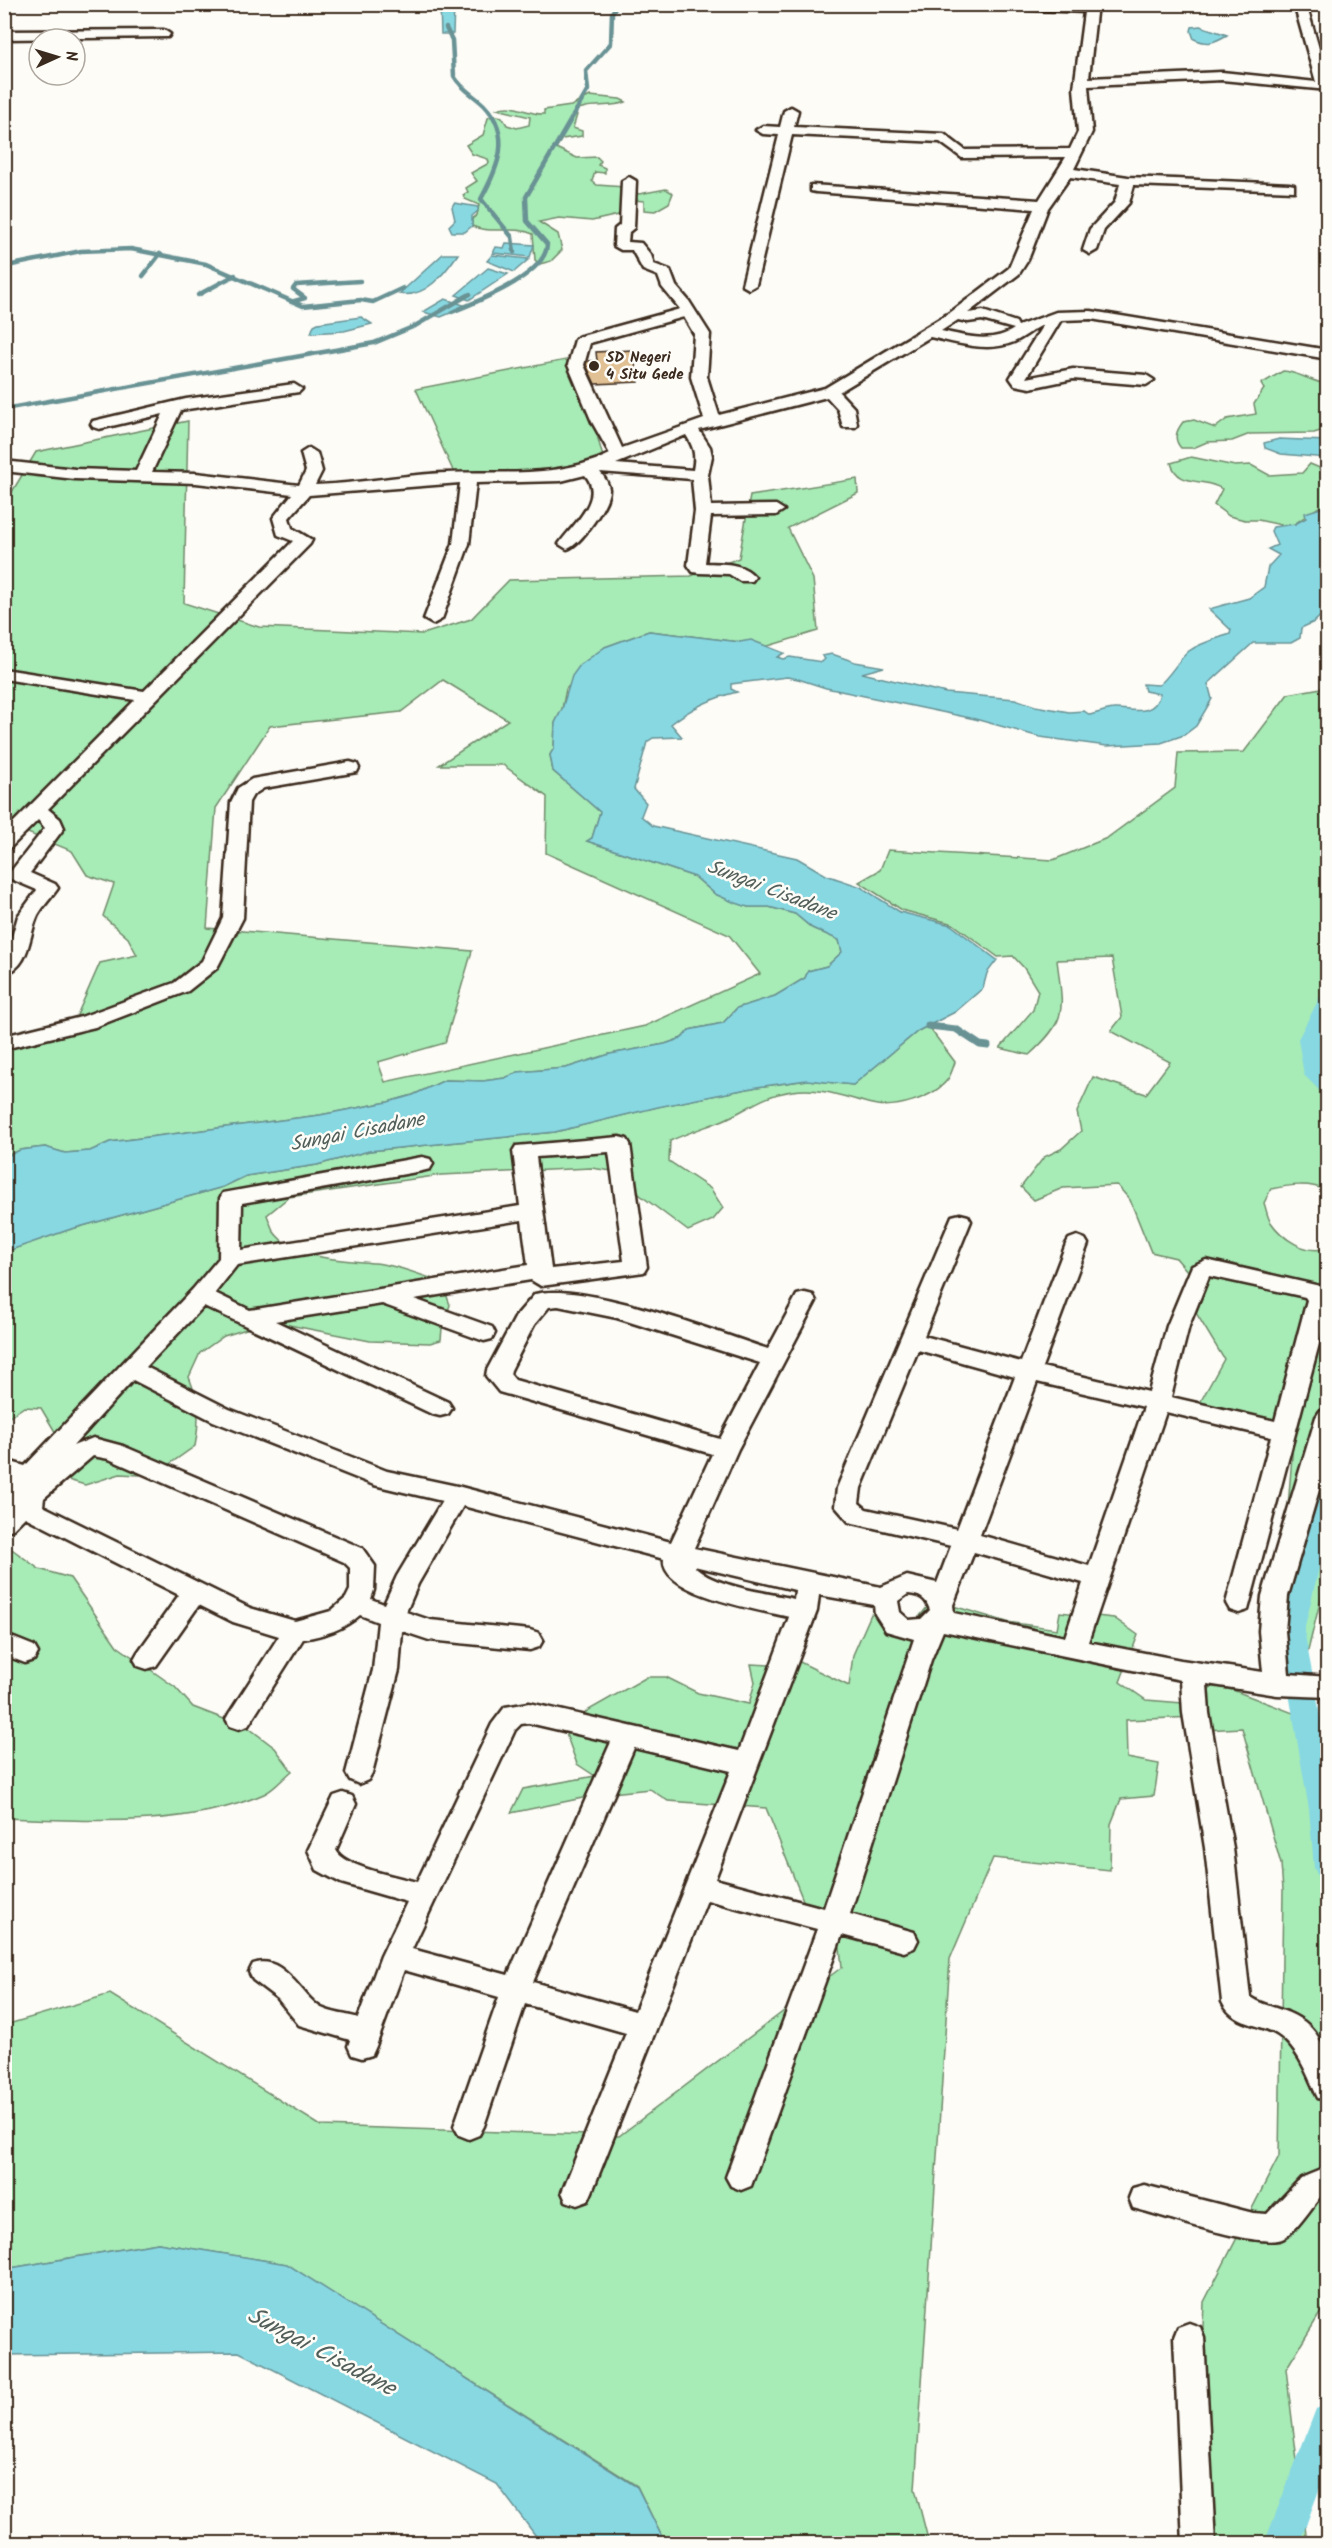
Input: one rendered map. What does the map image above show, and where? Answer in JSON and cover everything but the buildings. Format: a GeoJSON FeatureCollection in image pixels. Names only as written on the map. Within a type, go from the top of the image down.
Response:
{"type":"FeatureCollection","features":[{"type":"Feature","properties":{"kind":"street"},"geometry":{"type":"LineString","coordinates":[[4,466],[75,474],[196,478],[304,490],[469,477],[561,477],[593,469],[618,456],[689,428],[830,392],[956,315],[1014,271],[1027,248],[1043,205],[1077,153],[1085,132],[1082,82],[1091,7],[991,4]]}},
{"type":"Feature","properties":{"kind":"street"},"geometry":{"type":"LineString","coordinates":[[1082,82],[1222,76],[1324,88],[1327,86],[1318,73],[1300,4]]}},
{"type":"Feature","properties":{"kind":"street"},"geometry":{"type":"LineString","coordinates":[[4,35],[164,34]]}},
{"type":"Feature","properties":{"kind":"street"},"geometry":{"type":"LineString","coordinates":[[749,285],[791,111]]}},
{"type":"Feature","properties":{"kind":"street"},"geometry":{"type":"LineString","coordinates":[[763,130],[944,138],[962,154],[1077,153]]}},
{"type":"Feature","properties":{"kind":"street"},"geometry":{"type":"LineString","coordinates":[[1066,172],[1128,181],[1290,188]]}},
{"type":"Feature","properties":{"kind":"street"},"geometry":{"type":"LineString","coordinates":[[629,181],[627,228],[622,229],[621,245],[636,246],[644,255],[648,267],[665,273],[669,287],[702,334],[699,377],[713,422]]}},
{"type":"Feature","properties":{"kind":"street"},"geometry":{"type":"LineString","coordinates":[[1090,250],[1097,230],[1122,203],[1128,181]]}},
{"type":"Feature","properties":{"kind":"street"},"geometry":{"type":"LineString","coordinates":[[816,188],[1043,205]]}},
{"type":"Feature","properties":{"kind":"street"},"geometry":{"type":"LineString","coordinates":[[618,456],[600,422],[576,365],[583,340],[687,312]]}},
{"type":"Feature","properties":{"kind":"street"},"geometry":{"type":"LineString","coordinates":[[956,315],[968,318],[983,315],[1010,332],[1040,343]]}},
{"type":"Feature","properties":{"kind":"street"},"geometry":{"type":"LineString","coordinates":[[926,332],[980,341],[1056,316],[1100,316],[1328,355]]}},
{"type":"Feature","properties":{"kind":"street"},"geometry":{"type":"LineString","coordinates":[[1056,316],[1018,378],[1020,381],[1030,383],[1073,374],[1146,380]]}},
{"type":"Feature","properties":{"kind":"street"},"geometry":{"type":"LineString","coordinates":[[99,424],[175,406],[294,389]]}},
{"type":"Feature","properties":{"kind":"street"},"geometry":{"type":"LineString","coordinates":[[830,392],[846,408],[849,424]]}},
{"type":"Feature","properties":{"kind":"street"},"geometry":{"type":"LineString","coordinates":[[142,476],[175,406]]}},
{"type":"Feature","properties":{"kind":"street"},"geometry":{"type":"LineString","coordinates":[[689,428],[702,447],[704,456],[700,475],[703,511],[696,565],[699,568],[728,568],[746,577]]}},
{"type":"Feature","properties":{"kind":"street"},"geometry":{"type":"LineString","coordinates":[[4,843],[304,540],[284,531],[281,518],[304,490],[314,471],[309,453]]}},
{"type":"Feature","properties":{"kind":"street"},"geometry":{"type":"LineString","coordinates":[[593,469],[700,475]]}},
{"type":"Feature","properties":{"kind":"street"},"geometry":{"type":"LineString","coordinates":[[567,544],[597,508],[600,492],[593,469]]}},
{"type":"Feature","properties":{"kind":"street"},"geometry":{"type":"LineString","coordinates":[[433,619],[462,544],[469,477]]}},
{"type":"Feature","properties":{"kind":"street"},"geometry":{"type":"LineString","coordinates":[[703,511],[776,510]]}},
{"type":"Feature","properties":{"kind":"street"},"geometry":{"type":"LineString","coordinates":[[4,675],[149,696]]}},
{"type":"Feature","properties":{"kind":"street"},"geometry":{"type":"LineString","coordinates":[[4,1043],[88,1022],[181,987],[210,964],[233,918],[240,802],[245,792],[259,783],[350,768]]}},
{"type":"Feature","properties":{"kind":"street"},"geometry":{"type":"LineString","coordinates":[[4,968],[18,952],[28,916],[48,888],[18,875],[55,828],[53,823],[37,810]]}},
{"type":"Feature","properties":{"kind":"street"},"geometry":{"type":"LineString","coordinates":[[619,1144],[636,1266],[541,1278],[540,1270],[524,1151],[619,1144]]}},
{"type":"Feature","properties":{"kind":"street"},"geometry":{"type":"LineString","coordinates":[[4,1523],[32,1485],[130,1369],[201,1295],[230,1259],[231,1198],[422,1164]]}},
{"type":"Feature","properties":{"kind":"street"},"geometry":{"type":"LineString","coordinates":[[230,1259],[532,1211]]}},
{"type":"Feature","properties":{"kind":"street"},"geometry":{"type":"LineString","coordinates":[[960,1221],[849,1488],[847,1506],[858,1515],[964,1540],[1097,1578]]}},
{"type":"Feature","properties":{"kind":"street"},"geometry":{"type":"LineString","coordinates":[[741,2177],[834,1920],[918,1660],[938,1616],[964,1540],[1077,1244]]}},
{"type":"Feature","properties":{"kind":"street"},"geometry":{"type":"LineString","coordinates":[[1074,1647],[1158,1400],[1178,1326],[1200,1270],[1215,1269],[1312,1291],[1319,1299],[1239,1603]]}},
{"type":"Feature","properties":{"kind":"street"},"geometry":{"type":"LineString","coordinates":[[247,1318],[540,1270]]}},
{"type":"Feature","properties":{"kind":"street"},"geometry":{"type":"LineString","coordinates":[[201,1295],[440,1408]]}},
{"type":"Feature","properties":{"kind":"street"},"geometry":{"type":"LineString","coordinates":[[384,1297],[484,1333]]}},
{"type":"Feature","properties":{"kind":"street"},"geometry":{"type":"LineString","coordinates":[[726,1449],[507,1386],[498,1376],[499,1370],[536,1305],[552,1297],[596,1304],[774,1359]]}},
{"type":"Feature","properties":{"kind":"street"},"geometry":{"type":"LineString","coordinates":[[804,1611],[717,1590],[692,1581],[675,1562],[726,1449],[805,1301]]}},
{"type":"Feature","properties":{"kind":"street"},"geometry":{"type":"LineString","coordinates":[[909,1340],[1029,1372],[1158,1400],[1285,1432]]}},
{"type":"Feature","properties":{"kind":"street"},"geometry":{"type":"LineString","coordinates":[[130,1369],[221,1415],[383,1479],[457,1495],[679,1553],[830,1588],[885,1597]]}},
{"type":"Feature","properties":{"kind":"street"},"geometry":{"type":"LineString","coordinates":[[1282,1685],[1272,1631],[1275,1596],[1328,1417]]}},
{"type":"Feature","properties":{"kind":"street"},"geometry":{"type":"LineString","coordinates":[[4,1504],[83,1450],[93,1447],[115,1452],[353,1555],[363,1566],[362,1590],[356,1604],[331,1622],[295,1631],[242,1615],[34,1512],[30,1507],[32,1485]]}},
{"type":"Feature","properties":{"kind":"street"},"geometry":{"type":"LineString","coordinates":[[4,1469],[32,1485]]}},
{"type":"Feature","properties":{"kind":"street"},"geometry":{"type":"LineString","coordinates":[[359,1773],[386,1670],[391,1618],[406,1583],[457,1495]]}},
{"type":"Feature","properties":{"kind":"street"},"geometry":{"type":"LineString","coordinates":[[578,2192],[747,1764],[804,1611],[809,1582]]}},
{"type":"Feature","properties":{"kind":"street"},"geometry":{"type":"LineString","coordinates":[[918,1586],[931,1590],[938,1616],[921,1630],[898,1627],[889,1620],[884,1612],[885,1597],[896,1588],[918,1586]]}},
{"type":"Feature","properties":{"kind":"street"},"geometry":{"type":"LineString","coordinates":[[147,1659],[195,1592]]}},
{"type":"Feature","properties":{"kind":"street"},"geometry":{"type":"LineString","coordinates":[[356,1604],[429,1630],[530,1641]]}},
{"type":"Feature","properties":{"kind":"street"},"geometry":{"type":"LineString","coordinates":[[938,1616],[1192,1674],[1328,1688]]}},
{"type":"Feature","properties":{"kind":"street"},"geometry":{"type":"LineString","coordinates":[[239,1719],[295,1631]]}},
{"type":"Feature","properties":{"kind":"street"},"geometry":{"type":"LineString","coordinates":[[1192,1674],[1219,1848],[1236,2002],[1243,2009],[1282,2022],[1294,2030],[1314,2061],[1328,2089]]}},
{"type":"Feature","properties":{"kind":"street"},"geometry":{"type":"LineString","coordinates":[[263,1972],[288,1991],[309,2016],[364,2039],[395,1956],[505,1724],[513,1714],[529,1713],[747,1764]]}},
{"type":"Feature","properties":{"kind":"street"},"geometry":{"type":"LineString","coordinates":[[469,2126],[516,1989],[627,1735]]}},
{"type":"Feature","properties":{"kind":"street"},"geometry":{"type":"LineString","coordinates":[[343,1804],[322,1850],[327,1862],[351,1875],[424,1895]]}},
{"type":"Feature","properties":{"kind":"street"},"geometry":{"type":"LineString","coordinates":[[697,1886],[904,1940]]}},
{"type":"Feature","properties":{"kind":"street"},"geometry":{"type":"LineString","coordinates":[[395,1956],[643,2025]]}},
{"type":"Feature","properties":{"kind":"street"},"geometry":{"type":"LineString","coordinates":[[1144,2198],[1253,2227],[1274,2228],[1311,2187],[1328,2180]]}},
{"type":"Feature","properties":{"kind":"street"},"geometry":{"type":"LineString","coordinates":[[1189,2337],[1199,2544]]}},
{"type":"Feature","properties":{"kind":"green space"},"geometry":{"type":"Polygon","coordinates":[[[590,96],[620,99],[626,102],[580,108],[574,111],[577,115],[573,128],[582,131],[582,136],[562,139],[556,148],[577,158],[597,157],[601,161],[598,165],[605,168],[605,173],[595,172],[592,181],[597,185],[625,187],[639,194],[666,189],[673,193],[669,203],[655,211],[644,210],[644,201],[634,200],[627,213],[592,221],[559,218],[539,222],[558,234],[562,250],[551,261],[540,264],[535,260],[533,234],[518,230],[479,229],[472,226],[472,219],[477,215],[479,205],[465,199],[463,195],[468,192],[466,188],[477,181],[471,173],[489,163],[488,159],[472,154],[466,145],[483,135],[488,118],[493,115],[502,117],[507,125],[517,128],[529,125],[530,117],[497,109],[510,107],[544,114],[544,110],[571,106],[590,96]]]}},
{"type":"Feature","properties":{"kind":"green space"},"geometry":{"type":"Polygon","coordinates":[[[576,358],[603,457],[561,474],[455,475],[416,389],[576,358]]]}},
{"type":"Feature","properties":{"kind":"green space"},"geometry":{"type":"Polygon","coordinates":[[[1283,371],[1327,384],[1327,429],[1314,433],[1250,434],[1232,441],[1207,442],[1193,448],[1181,448],[1176,435],[1183,422],[1194,420],[1215,428],[1227,419],[1256,414],[1254,404],[1264,389],[1261,384],[1283,371]]]}},
{"type":"Feature","properties":{"kind":"green space"},"geometry":{"type":"Polygon","coordinates":[[[188,421],[184,603],[259,627],[423,634],[471,619],[509,580],[691,576],[739,558],[750,496],[857,479],[858,493],[788,528],[813,579],[818,631],[765,647],[751,641],[740,642],[649,631],[605,647],[566,689],[562,709],[555,723],[554,748],[550,755],[553,771],[600,812],[592,838],[587,841],[695,877],[715,894],[748,907],[769,907],[795,914],[812,928],[839,940],[842,952],[827,966],[808,971],[805,978],[775,996],[737,1008],[723,1023],[689,1030],[682,1038],[665,1044],[610,1054],[566,1068],[518,1072],[505,1078],[483,1081],[445,1080],[413,1095],[388,1102],[320,1115],[110,1142],[90,1151],[65,1153],[45,1147],[20,1150],[5,1157],[5,1035],[74,1022],[100,963],[137,955],[128,938],[103,916],[114,884],[87,875],[72,851],[28,833],[5,842],[4,505],[36,452],[188,421]],[[443,680],[401,712],[270,726],[216,808],[207,928],[472,951],[445,1043],[378,1062],[385,1082],[645,1026],[760,974],[729,935],[546,853],[547,797],[503,765],[439,765],[508,720],[443,680]]]}},
{"type":"Feature","properties":{"kind":"green space"},"geometry":{"type":"Polygon","coordinates":[[[1191,457],[1235,466],[1251,465],[1269,475],[1302,473],[1310,464],[1327,471],[1327,505],[1319,507],[1290,527],[1229,516],[1214,505],[1222,489],[1208,483],[1186,479],[1175,471],[1171,463],[1191,457]]]}},
{"type":"Feature","properties":{"kind":"green space"},"geometry":{"type":"Polygon","coordinates":[[[1327,687],[1327,1191],[1307,1185],[1271,1189],[1264,1203],[1268,1217],[1275,1228],[1295,1244],[1319,1250],[1327,1248],[1327,1574],[1299,1687],[1278,1637],[1294,1430],[1196,1410],[1224,1359],[1190,1303],[1204,1291],[1176,1258],[1151,1252],[1130,1200],[1117,1185],[1063,1188],[1034,1200],[1021,1187],[1044,1157],[1061,1149],[1081,1131],[1077,1112],[1093,1077],[1146,1094],[1170,1062],[1111,1031],[1122,1017],[1112,958],[1057,960],[1061,1003],[1057,1022],[1051,1032],[1029,1055],[1000,1048],[1033,1010],[1038,991],[1024,968],[1013,956],[998,957],[953,924],[902,910],[859,882],[880,870],[888,850],[1053,860],[1107,838],[1175,788],[1178,753],[1244,752],[1288,694],[1327,687]]]}},
{"type":"Feature","properties":{"kind":"green space"},"geometry":{"type":"Polygon","coordinates":[[[928,1026],[955,1062],[948,1079],[942,1086],[924,1097],[902,1104],[881,1105],[814,1090],[792,1091],[771,1096],[730,1117],[670,1141],[669,1161],[711,1189],[723,1208],[713,1220],[688,1231],[632,1189],[619,1172],[591,1168],[441,1175],[289,1197],[267,1215],[274,1232],[294,1248],[321,1257],[392,1266],[442,1282],[450,1305],[442,1328],[441,1340],[430,1343],[370,1341],[284,1324],[259,1325],[224,1336],[200,1353],[189,1377],[198,1411],[195,1446],[161,1470],[139,1475],[120,1474],[85,1485],[54,1476],[57,1435],[41,1408],[24,1407],[5,1420],[4,1252],[68,1230],[223,1187],[246,1176],[317,1165],[369,1151],[555,1132],[661,1106],[757,1087],[808,1080],[853,1085],[918,1031],[928,1026]]]}},
{"type":"Feature","properties":{"kind":"green space"},"geometry":{"type":"Polygon","coordinates":[[[5,1544],[39,1569],[70,1578],[117,1646],[175,1687],[193,1707],[250,1729],[275,1748],[292,1771],[264,1794],[203,1813],[103,1821],[5,1818],[5,1544]]]}},
{"type":"Feature","properties":{"kind":"green space"},"geometry":{"type":"Polygon","coordinates":[[[933,1600],[1007,1622],[1057,1629],[1060,1612],[1114,1618],[1138,1635],[1120,1682],[1146,1700],[1183,1703],[1217,1684],[1327,1726],[1327,2302],[1286,2369],[1307,2543],[1194,2543],[1204,2302],[1279,2156],[1283,1890],[1281,1864],[1242,1728],[1205,1730],[1195,1717],[1126,1720],[1127,1758],[1159,1764],[1154,1796],[1121,1799],[1111,1824],[1110,1870],[993,1858],[950,1959],[915,2489],[929,2543],[665,2543],[637,2486],[286,2264],[158,2243],[5,2269],[5,2025],[110,1994],[321,2126],[619,2136],[842,1967],[835,1902],[807,1910],[766,1808],[668,1801],[650,1789],[602,1794],[511,1813],[523,1789],[595,1776],[577,1764],[566,1734],[587,1711],[647,1677],[666,1677],[698,1693],[749,1704],[755,1682],[751,1664],[788,1666],[800,1662],[849,1686],[853,1655],[871,1614],[915,1622],[933,1600]]]}},
{"type":"Feature","properties":{"kind":"water"},"geometry":{"type":"Polygon","coordinates":[[[440,5],[454,5],[453,34],[441,34],[440,5]]]}},
{"type":"Feature","properties":{"kind":"water"},"geometry":{"type":"Polygon","coordinates":[[[1200,26],[1227,35],[1210,42],[1199,41],[1194,39],[1191,31],[1192,27],[1200,26]]]}},
{"type":"Feature","properties":{"kind":"water"},"geometry":{"type":"Polygon","coordinates":[[[454,203],[478,207],[478,211],[472,216],[472,226],[465,232],[452,232],[449,226],[455,220],[452,207],[454,203]]]}},
{"type":"Feature","properties":{"kind":"water"},"geometry":{"type":"Polygon","coordinates":[[[506,243],[534,245],[530,257],[493,253],[496,247],[504,248],[506,243]]]}},
{"type":"Feature","properties":{"kind":"water"},"geometry":{"type":"Polygon","coordinates":[[[443,254],[458,254],[447,269],[426,289],[417,293],[399,294],[443,254]]]}},
{"type":"Feature","properties":{"kind":"water"},"geometry":{"type":"Polygon","coordinates":[[[492,255],[529,259],[514,272],[487,261],[492,255]]]}},
{"type":"Feature","properties":{"kind":"water"},"geometry":{"type":"Polygon","coordinates":[[[488,268],[508,274],[469,300],[456,295],[488,268]]]}},
{"type":"Feature","properties":{"kind":"water"},"geometry":{"type":"Polygon","coordinates":[[[445,299],[467,306],[441,317],[423,312],[445,299]]]}},
{"type":"Feature","properties":{"kind":"water"},"geometry":{"type":"Polygon","coordinates":[[[361,317],[372,324],[344,331],[311,333],[314,325],[318,323],[361,317]]]}},
{"type":"Feature","properties":{"kind":"water"},"geometry":{"type":"Polygon","coordinates":[[[1279,439],[1327,441],[1327,458],[1281,454],[1265,448],[1264,443],[1279,439]]]}},
{"type":"Feature","properties":{"kind":"water","name":"Sungai Cisadane"},"geometry":{"type":"Polygon","coordinates":[[[1327,506],[1327,610],[1314,622],[1301,628],[1300,638],[1291,643],[1253,643],[1208,684],[1212,699],[1196,726],[1184,735],[1161,743],[1107,746],[1040,737],[975,719],[826,688],[787,677],[731,684],[731,689],[737,692],[702,704],[671,724],[682,737],[653,738],[647,742],[634,789],[646,803],[641,816],[653,826],[797,858],[826,875],[861,887],[900,912],[951,925],[997,960],[987,973],[983,988],[955,1012],[918,1031],[853,1085],[807,1080],[757,1087],[658,1107],[555,1132],[369,1151],[317,1165],[246,1176],[223,1187],[68,1230],[5,1252],[5,1157],[20,1150],[45,1147],[65,1153],[90,1151],[110,1142],[320,1115],[388,1102],[413,1095],[445,1080],[483,1081],[505,1078],[518,1072],[566,1068],[610,1054],[665,1044],[682,1038],[689,1030],[723,1023],[737,1008],[775,996],[805,978],[808,971],[827,966],[842,952],[839,940],[812,928],[795,914],[769,907],[748,907],[733,902],[715,894],[695,877],[587,841],[592,838],[600,812],[553,771],[550,755],[554,748],[555,723],[562,709],[572,676],[580,665],[605,647],[649,631],[740,642],[751,640],[784,653],[777,657],[783,659],[790,657],[822,662],[825,659],[822,656],[832,654],[855,662],[884,667],[862,673],[946,693],[1015,699],[1035,706],[1069,712],[1084,711],[1090,715],[1114,709],[1147,709],[1157,702],[1160,694],[1145,691],[1143,684],[1159,685],[1189,651],[1203,643],[1230,634],[1231,630],[1209,609],[1249,598],[1264,587],[1268,567],[1279,555],[1268,549],[1277,545],[1271,531],[1273,527],[1295,524],[1306,518],[1305,513],[1327,506]]]}},
{"type":"Feature","properties":{"kind":"water","name":"Sungai Cisadane"},"geometry":{"type":"Polygon","coordinates":[[[158,2243],[287,2264],[637,2487],[665,2543],[541,2543],[497,2484],[239,2352],[5,2355],[5,2269],[158,2243]]]}},
{"type":"Feature","properties":{"kind":"waterway"},"geometry":{"type":"LineString","coordinates":[[452,312],[509,286],[536,266],[544,255],[547,244],[527,221],[526,197],[588,90],[586,71],[611,43],[612,13],[617,4]]}},
{"type":"Feature","properties":{"kind":"waterway"},"geometry":{"type":"LineString","coordinates":[[446,28],[452,40],[454,76],[484,105],[493,116],[498,128],[500,152],[493,175],[481,199],[512,237],[514,252]]}},
{"type":"Feature","properties":{"kind":"waterway"},"geometry":{"type":"LineString","coordinates":[[7,266],[81,251],[131,249],[159,255]]}},
{"type":"Feature","properties":{"kind":"waterway"},"geometry":{"type":"LineString","coordinates":[[143,276],[159,255]]}},
{"type":"Feature","properties":{"kind":"waterway"},"geometry":{"type":"LineString","coordinates":[[159,255],[206,264],[233,276]]}},
{"type":"Feature","properties":{"kind":"waterway"},"geometry":{"type":"LineString","coordinates":[[198,295],[233,276]]}},
{"type":"Feature","properties":{"kind":"waterway"},"geometry":{"type":"LineString","coordinates":[[233,276],[293,302]]}},
{"type":"Feature","properties":{"kind":"waterway"},"geometry":{"type":"LineString","coordinates":[[293,302],[305,298],[293,289],[296,285],[360,281]]}},
{"type":"Feature","properties":{"kind":"waterway"},"geometry":{"type":"LineString","coordinates":[[293,302],[303,306],[361,300],[373,302],[403,288]]}},
{"type":"Feature","properties":{"kind":"waterway"},"geometry":{"type":"LineString","coordinates":[[4,409],[374,343],[415,326],[470,294]]}},
{"type":"Feature","properties":{"kind":"waterway"},"geometry":{"type":"LineString","coordinates":[[1328,1002],[1309,1039],[1315,1075],[1328,1086]]}},
{"type":"Feature","properties":{"kind":"waterway"},"geometry":{"type":"LineString","coordinates":[[928,1026],[956,1029],[980,1045],[988,1046]]}},
{"type":"Feature","properties":{"kind":"waterway"},"geometry":{"type":"LineString","coordinates":[[1328,1473],[1291,1630],[1323,1809],[1328,1868]]}},
{"type":"Feature","properties":{"kind":"waterway"},"geometry":{"type":"LineString","coordinates":[[1281,2544],[1328,2420]]}},
{"type":"Feature","properties":{"kind":"place","name":"SD Negeri 4 Situ Gede"},"geometry":{"type":"Point","coordinates":[594,366]}}]}
